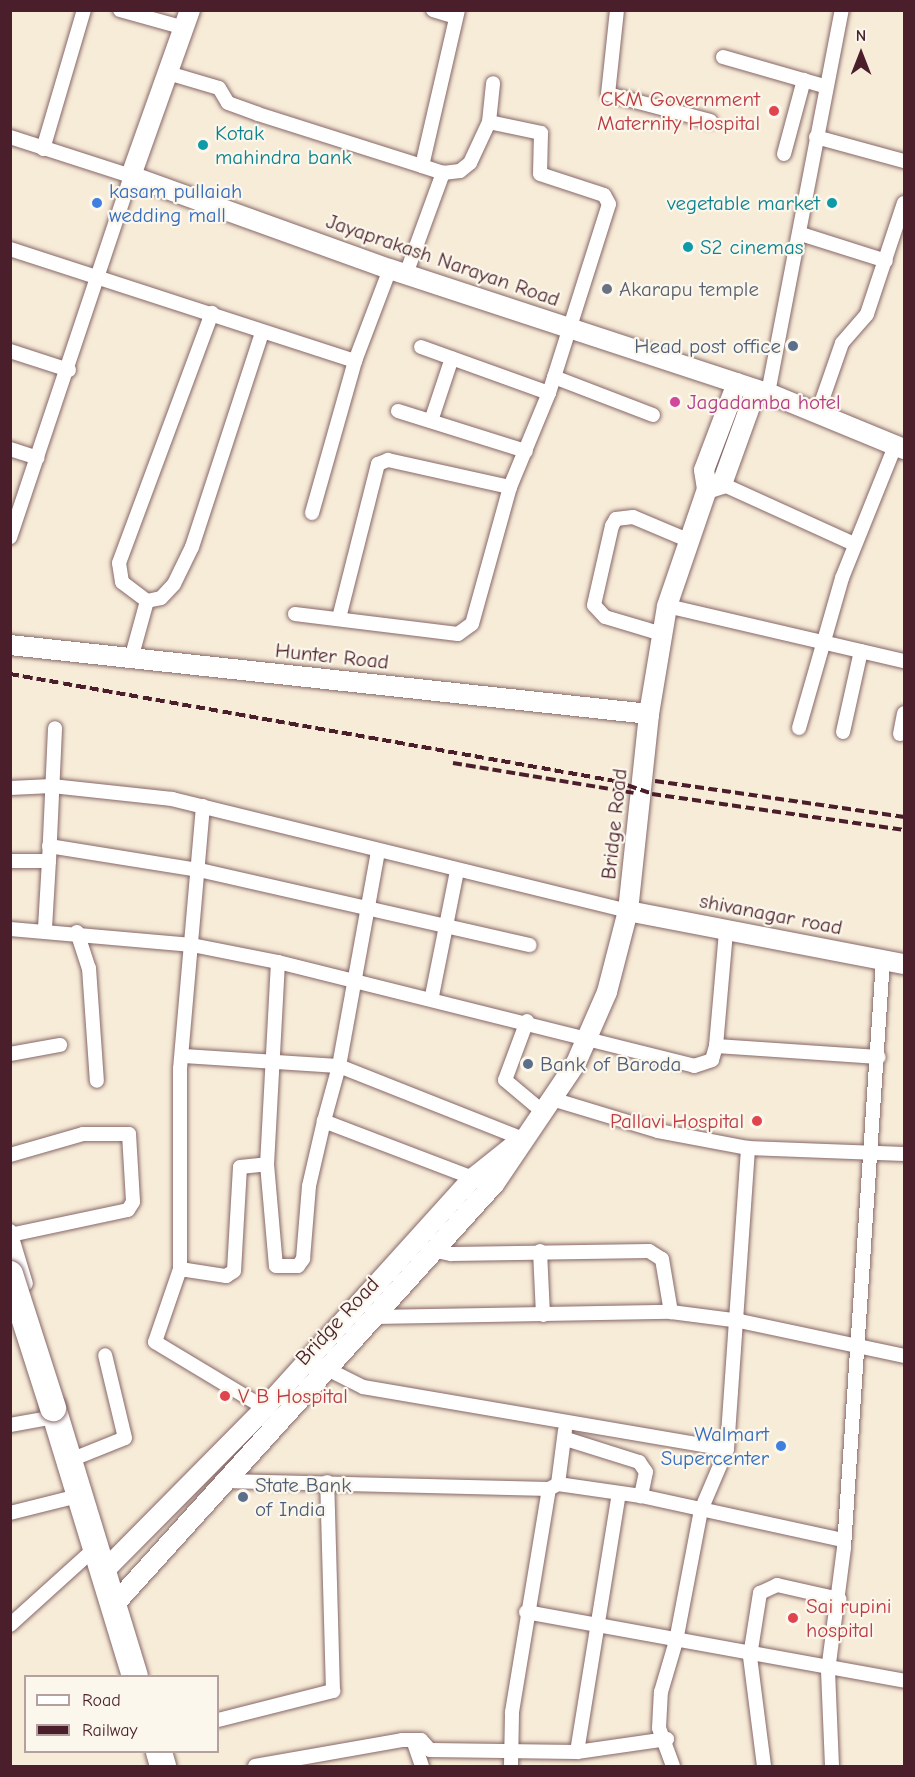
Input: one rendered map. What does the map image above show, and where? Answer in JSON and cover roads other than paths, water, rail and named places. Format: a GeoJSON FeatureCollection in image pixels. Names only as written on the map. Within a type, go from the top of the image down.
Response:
{"type":"FeatureCollection","features":[{"type":"Feature","properties":{"kind":"highway"},"geometry":{"type":"LineString","coordinates":[[10,1274],[93,1550],[134,1675]]}},
{"type":"Feature","properties":{"kind":"street"},"geometry":{"type":"LineString","coordinates":[[43,149],[84,10]]}},
{"type":"Feature","properties":{"kind":"street"},"geometry":{"type":"LineString","coordinates":[[10,537],[15,508],[39,458],[130,176],[188,19],[120,10]]}},
{"type":"Feature","properties":{"kind":"street"},"geometry":{"type":"LineString","coordinates":[[422,166],[457,14],[433,10]]}},
{"type":"Feature","properties":{"kind":"street"},"geometry":{"type":"LineString","coordinates":[[617,10],[608,94],[710,121]]}},
{"type":"Feature","properties":{"kind":"street"},"geometry":{"type":"LineString","coordinates":[[754,389],[801,234],[824,86],[842,10]]}},
{"type":"Feature","properties":{"kind":"street"},"geometry":{"type":"LineString","coordinates":[[723,57],[824,86]]}},
{"type":"Feature","properties":{"kind":"street"},"geometry":{"type":"LineString","coordinates":[[168,73],[219,88],[228,103],[248,111],[443,173],[460,171],[470,163],[489,122],[494,83]]}},
{"type":"Feature","properties":{"kind":"street"},"geometry":{"type":"LineString","coordinates":[[784,154],[804,80]]}},
{"type":"Feature","properties":{"kind":"street"},"geometry":{"type":"LineString","coordinates":[[296,614],[458,634],[467,630],[510,487],[549,393],[569,327],[593,266],[608,198],[540,174],[541,133],[489,122]]}},
{"type":"Feature","properties":{"kind":"street"},"geometry":{"type":"LineString","coordinates":[[10,136],[43,149],[130,176]]}},
{"type":"Feature","properties":{"kind":"street"},"geometry":{"type":"LineString","coordinates":[[816,137],[904,161]]}},
{"type":"Feature","properties":{"kind":"street"},"geometry":{"type":"LineString","coordinates":[[312,513],[355,361],[443,173]]}},
{"type":"Feature","properties":{"kind":"street","name":"Jayaprakash Narayan Road"},"geometry":{"type":"LineString","coordinates":[[130,176],[398,272],[754,389],[818,412],[900,448]]}},
{"type":"Feature","properties":{"kind":"street"},"geometry":{"type":"LineString","coordinates":[[818,412],[842,343],[867,314],[904,203]]}},
{"type":"Feature","properties":{"kind":"street"},"geometry":{"type":"LineString","coordinates":[[801,234],[886,261]]}},
{"type":"Feature","properties":{"kind":"street"},"geometry":{"type":"LineString","coordinates":[[10,249],[97,279],[212,313],[262,333],[355,361]]}},
{"type":"Feature","properties":{"kind":"street"},"geometry":{"type":"LineString","coordinates":[[212,313],[119,563],[122,582],[147,601],[161,598],[174,584],[192,547],[262,333]]}},
{"type":"Feature","properties":{"kind":"street"},"geometry":{"type":"LineString","coordinates":[[421,347],[549,393]]}},
{"type":"Feature","properties":{"kind":"street"},"geometry":{"type":"LineString","coordinates":[[10,351],[69,370]]}},
{"type":"Feature","properties":{"kind":"street"},"geometry":{"type":"LineString","coordinates":[[431,421],[452,358]]}},
{"type":"Feature","properties":{"kind":"street"},"geometry":{"type":"LineString","coordinates":[[554,377],[653,415]]}},
{"type":"Feature","properties":{"kind":"street","name":"Bridge Road"},"geometry":{"type":"LineString","coordinates":[[112,1606],[225,1481],[413,1245],[473,1178],[519,1140],[548,1106],[588,1036],[607,992],[628,910],[648,714],[666,606],[685,539],[715,486],[754,389]]}},
{"type":"Feature","properties":{"kind":"street"},"geometry":{"type":"LineString","coordinates":[[398,411],[526,451]]}},
{"type":"Feature","properties":{"kind":"street"},"geometry":{"type":"LineString","coordinates":[[800,728],[823,642],[854,544],[900,448]]}},
{"type":"Feature","properties":{"kind":"street"},"geometry":{"type":"LineString","coordinates":[[10,449],[39,458]]}},
{"type":"Feature","properties":{"kind":"street"},"geometry":{"type":"LineString","coordinates":[[339,618],[378,465],[388,460],[510,487]]}},
{"type":"Feature","properties":{"kind":"street"},"geometry":{"type":"LineString","coordinates":[[715,486],[854,544]]}},
{"type":"Feature","properties":{"kind":"street"},"geometry":{"type":"LineString","coordinates":[[662,634],[605,617],[594,605],[612,526],[616,519],[633,517],[685,539]]}},
{"type":"Feature","properties":{"kind":"street"},"geometry":{"type":"LineString","coordinates":[[131,659],[147,601]]}},
{"type":"Feature","properties":{"kind":"street"},"geometry":{"type":"LineString","coordinates":[[666,606],[904,661]]}},
{"type":"Feature","properties":{"kind":"street","name":"Hunter Road"},"geometry":{"type":"LineString","coordinates":[[10,645],[648,714]]}},
{"type":"Feature","properties":{"kind":"street"},"geometry":{"type":"LineString","coordinates":[[843,732],[861,651]]}},
{"type":"Feature","properties":{"kind":"street"},"geometry":{"type":"LineString","coordinates":[[900,734],[904,713]]}},
{"type":"Feature","properties":{"kind":"street"},"geometry":{"type":"LineString","coordinates":[[45,928],[55,728]]}},
{"type":"Feature","properties":{"kind":"street"},"geometry":{"type":"LineString","coordinates":[[10,788],[52,786],[203,806],[378,852],[628,910]]}},
{"type":"Feature","properties":{"kind":"street"},"geometry":{"type":"LineString","coordinates":[[203,806],[183,1056],[180,1269],[154,1342],[265,1408]]}},
{"type":"Feature","properties":{"kind":"street"},"geometry":{"type":"LineString","coordinates":[[49,846],[199,870],[370,912],[530,945]]}},
{"type":"Feature","properties":{"kind":"street"},"geometry":{"type":"LineString","coordinates":[[278,962],[267,1164],[272,1260],[298,1266],[324,1121],[339,1066],[358,978],[378,852]]}},
{"type":"Feature","properties":{"kind":"street"},"geometry":{"type":"LineString","coordinates":[[10,861],[49,861]]}},
{"type":"Feature","properties":{"kind":"street"},"geometry":{"type":"LineString","coordinates":[[432,996],[457,871]]}},
{"type":"Feature","properties":{"kind":"street","name":"shivanagar road"},"geometry":{"type":"LineString","coordinates":[[628,910],[904,964]]}},
{"type":"Feature","properties":{"kind":"street"},"geometry":{"type":"LineString","coordinates":[[10,929],[45,928],[192,945],[358,978],[527,1020],[694,1066],[712,1060],[716,1046],[726,931]]}},
{"type":"Feature","properties":{"kind":"street"},"geometry":{"type":"LineString","coordinates":[[77,932],[89,968],[97,1082]]}},
{"type":"Feature","properties":{"kind":"street"},"geometry":{"type":"LineString","coordinates":[[832,1767],[828,1671],[839,1599],[868,1150],[879,1057],[883,960]]}},
{"type":"Feature","properties":{"kind":"street"},"geometry":{"type":"LineString","coordinates":[[527,1020],[505,1080],[548,1106],[658,1131],[748,1148],[868,1150],[904,1154]]}},
{"type":"Feature","properties":{"kind":"street"},"geometry":{"type":"LineString","coordinates":[[10,1054],[60,1045]]}},
{"type":"Feature","properties":{"kind":"street"},"geometry":{"type":"LineString","coordinates":[[716,1046],[879,1057]]}},
{"type":"Feature","properties":{"kind":"street"},"geometry":{"type":"LineString","coordinates":[[183,1056],[274,1060],[339,1066],[519,1140]]}},
{"type":"Feature","properties":{"kind":"street"},"geometry":{"type":"LineString","coordinates":[[324,1121],[473,1178]]}},
{"type":"Feature","properties":{"kind":"street"},"geometry":{"type":"LineString","coordinates":[[10,1155],[83,1134],[131,1137],[133,1202],[128,1210],[11,1234],[59,1398],[59,1431]]}},
{"type":"Feature","properties":{"kind":"street","name":"Bridge Road"},"geometry":{"type":"LineString","coordinates":[[101,1574],[265,1408],[374,1317],[495,1183],[519,1140]]}},
{"type":"Feature","properties":{"kind":"street"},"geometry":{"type":"LineString","coordinates":[[673,1767],[667,1739],[659,1728],[660,1692],[676,1641],[701,1509],[727,1449],[740,1321],[748,1148]]}},
{"type":"Feature","properties":{"kind":"street"},"geometry":{"type":"LineString","coordinates":[[180,1269],[226,1276],[234,1271],[240,1167],[267,1164]]}},
{"type":"Feature","properties":{"kind":"street"},"geometry":{"type":"LineString","coordinates":[[413,1245],[434,1252],[656,1253],[662,1259],[671,1312]]}},
{"type":"Feature","properties":{"kind":"street"},"geometry":{"type":"LineString","coordinates":[[540,1251],[543,1314]]}},
{"type":"Feature","properties":{"kind":"street"},"geometry":{"type":"LineString","coordinates":[[10,1310],[32,1305]]}},
{"type":"Feature","properties":{"kind":"street"},"geometry":{"type":"LineString","coordinates":[[374,1317],[671,1312],[740,1321],[855,1350],[904,1356]]}},
{"type":"Feature","properties":{"kind":"street"},"geometry":{"type":"LineString","coordinates":[[10,1425],[125,1438],[105,1355]]}},
{"type":"Feature","properties":{"kind":"street"},"geometry":{"type":"LineString","coordinates":[[318,1364],[363,1387],[565,1419],[727,1449]]}},
{"type":"Feature","properties":{"kind":"street"},"geometry":{"type":"LineString","coordinates":[[511,1767],[508,1752],[526,1612],[566,1439],[565,1419]]}},
{"type":"Feature","properties":{"kind":"street"},"geometry":{"type":"LineString","coordinates":[[566,1439],[639,1462],[646,1472],[641,1496]]}},
{"type":"Feature","properties":{"kind":"street"},"geometry":{"type":"LineString","coordinates":[[225,1481],[554,1487],[620,1493],[843,1540]]}},
{"type":"Feature","properties":{"kind":"street"},"geometry":{"type":"LineString","coordinates":[[219,1720],[333,1691],[327,1482]]}},
{"type":"Feature","properties":{"kind":"street"},"geometry":{"type":"LineString","coordinates":[[577,1752],[620,1493]]}},
{"type":"Feature","properties":{"kind":"street"},"geometry":{"type":"LineString","coordinates":[[10,1513],[78,1496]]}},
{"type":"Feature","properties":{"kind":"street"},"geometry":{"type":"LineString","coordinates":[[10,1625],[93,1550]]}},
{"type":"Feature","properties":{"kind":"street"},"geometry":{"type":"LineString","coordinates":[[764,1767],[750,1656],[760,1593],[768,1586],[839,1599]]}},
{"type":"Feature","properties":{"kind":"street"},"geometry":{"type":"LineString","coordinates":[[526,1612],[597,1624],[828,1671],[904,1681]]}},
{"type":"Feature","properties":{"kind":"street"},"geometry":{"type":"LineString","coordinates":[[255,1767],[303,1761],[413,1740],[430,1750],[577,1752],[667,1739]]}},
{"type":"Feature","properties":{"kind":"street"},"geometry":{"type":"LineString","coordinates":[[413,1740],[422,1767]]}},
{"type":"Feature","properties":{"kind":"railway"},"geometry":{"type":"LineString","coordinates":[[10,674],[615,781],[652,794],[904,830]]}},
{"type":"Feature","properties":{"kind":"railway"},"geometry":{"type":"LineString","coordinates":[[453,763],[634,793]]}},
{"type":"Feature","properties":{"kind":"railway"},"geometry":{"type":"LineString","coordinates":[[655,781],[904,817]]}},
{"type":"Feature","properties":{"kind":"place","name":"CKM Government Maternity Hospital"},"geometry":{"type":"Point","coordinates":[774,111]}},
{"type":"Feature","properties":{"kind":"place","name":"Kotak mahindra bank"},"geometry":{"type":"Point","coordinates":[203,145]}},
{"type":"Feature","properties":{"kind":"place","name":"kasam pullaiah wedding mall"},"geometry":{"type":"Point","coordinates":[97,203]}},
{"type":"Feature","properties":{"kind":"place","name":"vegetable market"},"geometry":{"type":"Point","coordinates":[832,203]}},
{"type":"Feature","properties":{"kind":"place","name":"S2 cinemas"},"geometry":{"type":"Point","coordinates":[688,247]}},
{"type":"Feature","properties":{"kind":"place","name":"Akarapu temple"},"geometry":{"type":"Point","coordinates":[607,289]}},
{"type":"Feature","properties":{"kind":"place","name":"Head post office"},"geometry":{"type":"Point","coordinates":[793,346]}},
{"type":"Feature","properties":{"kind":"place","name":"Jagadamba hotel"},"geometry":{"type":"Point","coordinates":[675,402]}},
{"type":"Feature","properties":{"kind":"place","name":"Bank of Baroda"},"geometry":{"type":"Point","coordinates":[528,1064]}},
{"type":"Feature","properties":{"kind":"place","name":"Pallavi Hospital"},"geometry":{"type":"Point","coordinates":[757,1121]}},
{"type":"Feature","properties":{"kind":"place","name":"V B Hospital"},"geometry":{"type":"Point","coordinates":[225,1396]}},
{"type":"Feature","properties":{"kind":"place","name":"Walmart Supercenter"},"geometry":{"type":"Point","coordinates":[781,1446]}},
{"type":"Feature","properties":{"kind":"place","name":"State Bank of India"},"geometry":{"type":"Point","coordinates":[243,1497]}},
{"type":"Feature","properties":{"kind":"place","name":"Sai rupini hospital"},"geometry":{"type":"Point","coordinates":[793,1618]}}]}
